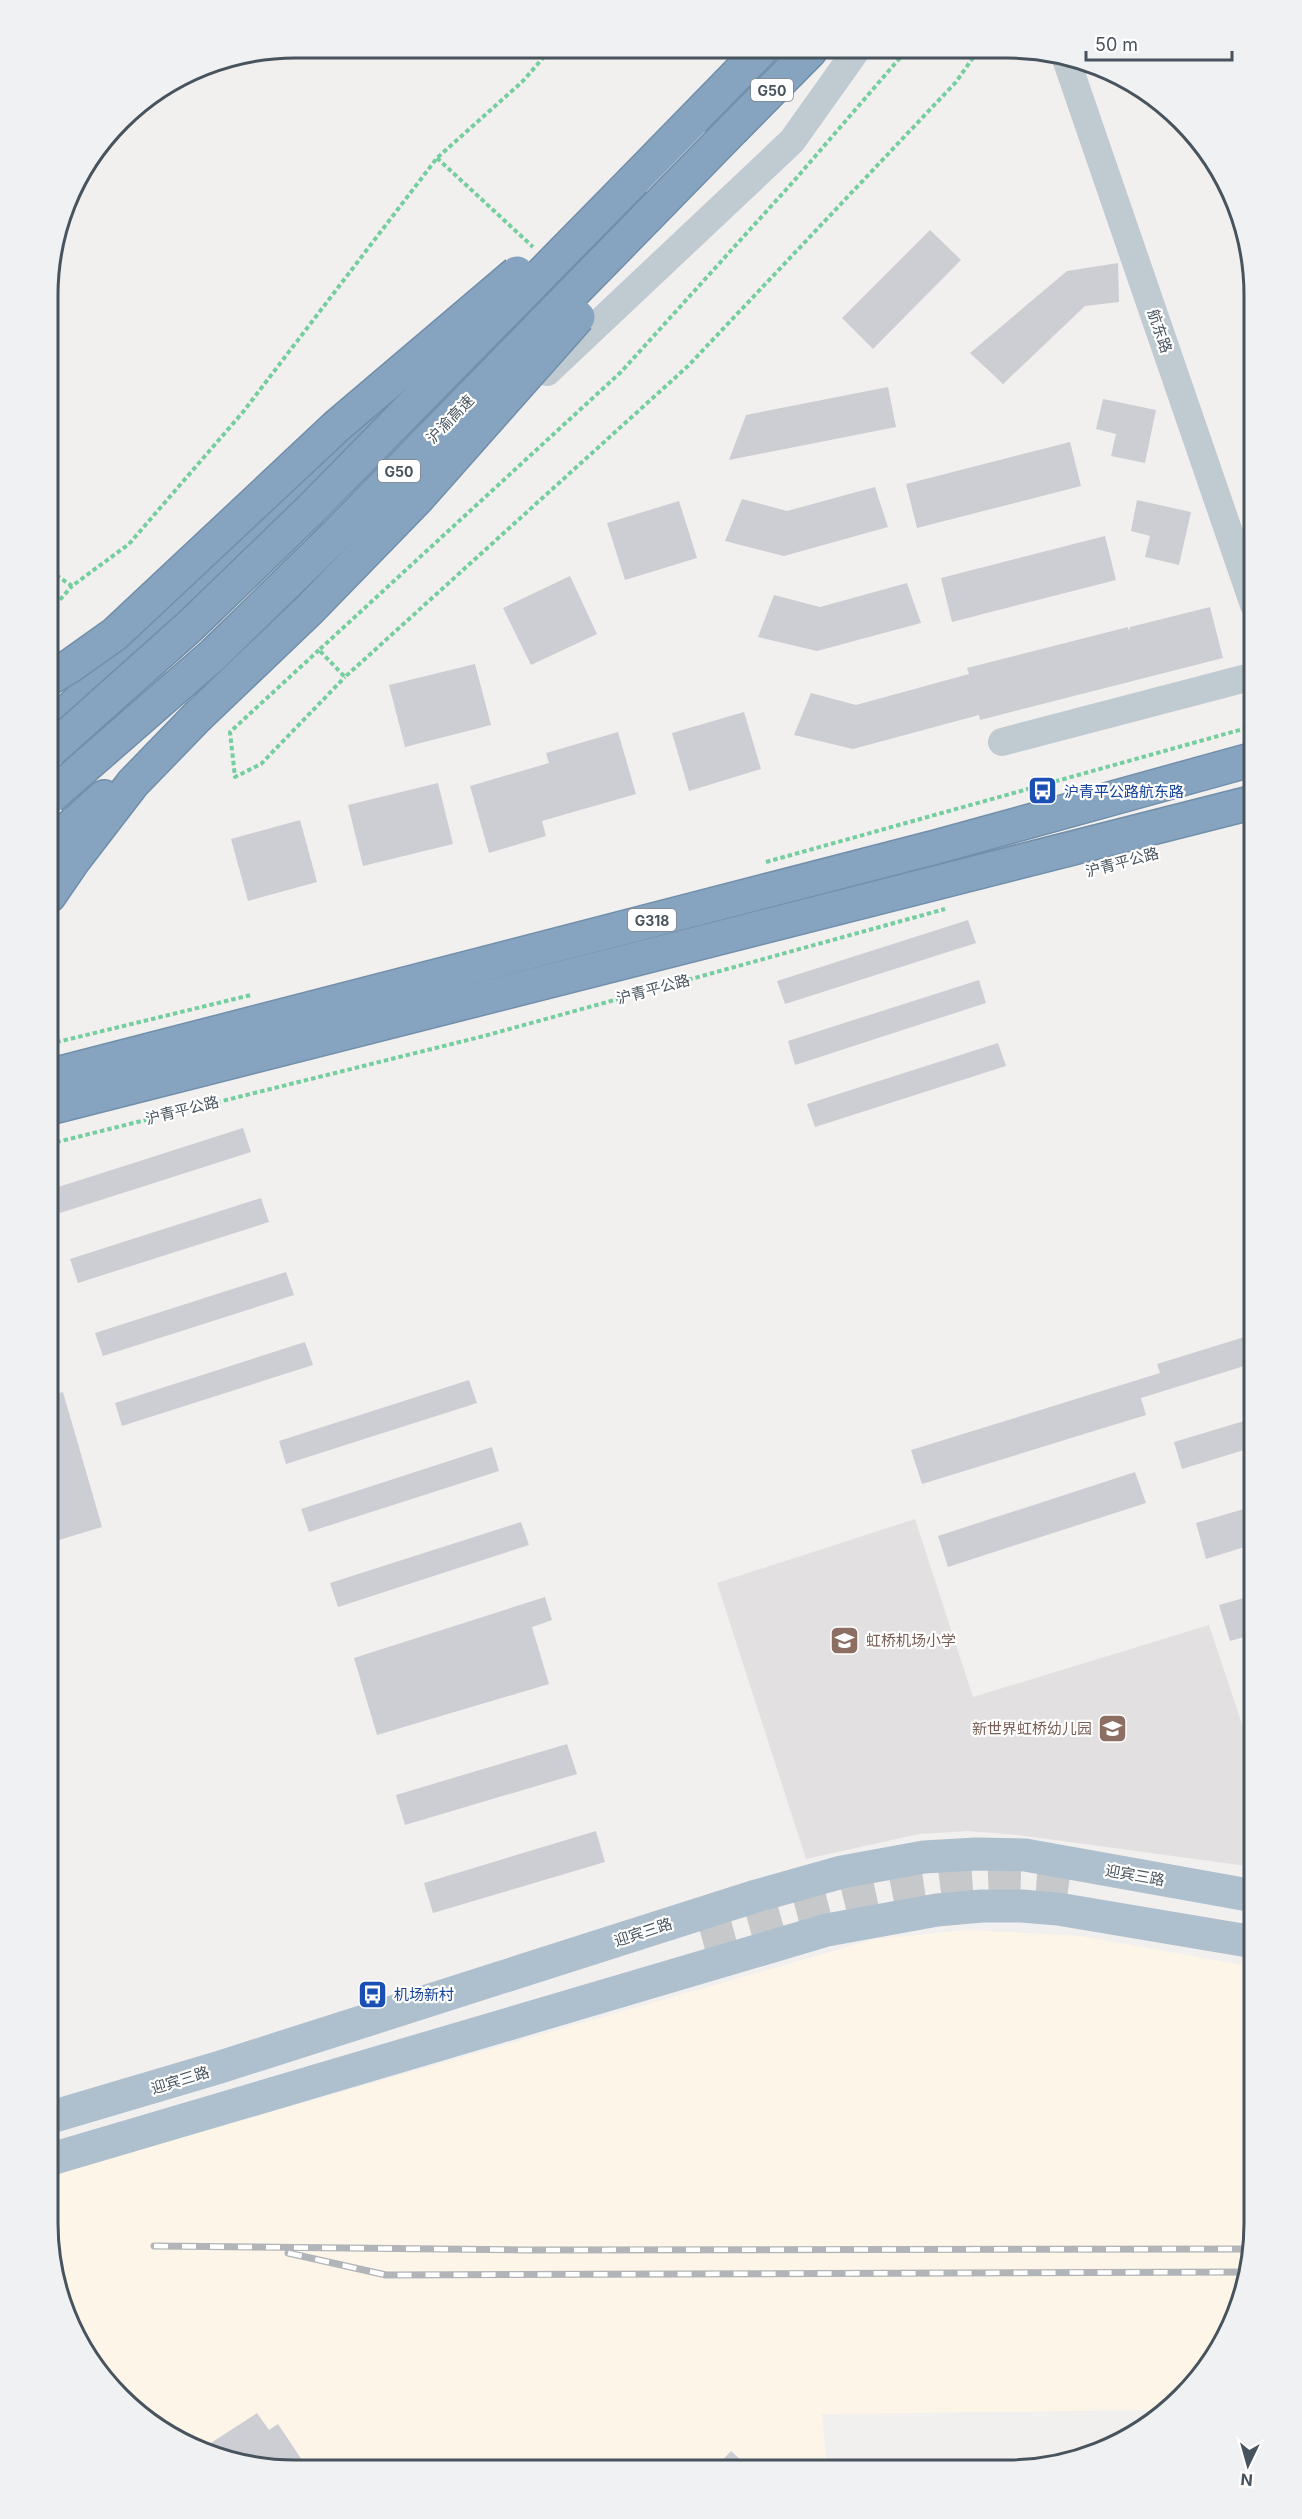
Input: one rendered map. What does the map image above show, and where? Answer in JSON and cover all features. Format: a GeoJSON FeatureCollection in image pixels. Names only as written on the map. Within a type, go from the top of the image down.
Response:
{"type":"FeatureCollection","features":[{"type":"Feature","properties":{"kind":"highway","name":"G50"},"geometry":{"type":"LineString","coordinates":[[58,738],[190,626],[311,509],[753,58]]}},
{"type":"Feature","properties":{"kind":"highway","name":"沪渝高速"},"geometry":{"type":"LineString","coordinates":[[58,790],[214,654],[328,543],[803,58]]}},
{"type":"Feature","properties":{"kind":"highway"},"geometry":{"type":"LineString","coordinates":[[58,839],[197,717],[309,610],[416,500],[577,318],[734,128]]}},
{"type":"Feature","properties":{"kind":"highway"},"geometry":{"type":"LineString","coordinates":[[58,673],[115,634],[338,424],[409,362],[634,180]]}},
{"type":"Feature","properties":{"kind":"highway"},"geometry":{"type":"LineString","coordinates":[[58,737],[209,575],[369,427],[434,399]]}},
{"type":"Feature","properties":{"kind":"highway"},"geometry":{"type":"LineString","coordinates":[[58,883],[134,783],[197,717]]}},
{"type":"Feature","properties":{"kind":"highway","name":"G318"},"geometry":{"type":"LineString","coordinates":[[58,1074],[936,846],[1244,762]]}},
{"type":"Feature","properties":{"kind":"highway","name":"沪青平公路"},"geometry":{"type":"LineString","coordinates":[[58,1106],[1244,805]]}},
{"type":"Feature","properties":{"kind":"main road","name":"迎宾三路"},"geometry":{"type":"LineString","coordinates":[[58,2115],[695,1926],[842,1872],[924,1857],[976,1854],[1025,1855],[1244,1894]]}},
{"type":"Feature","properties":{"kind":"main road"},"geometry":{"type":"LineString","coordinates":[[842,1872],[810,1885],[798,1893],[793,1905],[797,1919],[806,1928],[827,1930],[937,1910],[982,1906],[1022,1906],[1058,1909],[1244,1940]]}},
{"type":"Feature","properties":{"kind":"main road"},"geometry":{"type":"LineString","coordinates":[[58,2157],[686,1971],[942,1898],[990,1891],[1024,1890],[1244,1919]]}},
{"type":"Feature","properties":{"kind":"main road"},"geometry":{"type":"LineString","coordinates":[[58,2129],[718,1918],[732,1929],[733,1946],[721,1957],[686,1971]]}},
{"type":"Feature","properties":{"kind":"street"},"geometry":{"type":"LineString","coordinates":[[58,767],[128,704],[666,172],[762,58]]}},
{"type":"Feature","properties":{"kind":"street"},"geometry":{"type":"LineString","coordinates":[[58,833],[100,796],[792,141],[851,58]]}},
{"type":"Feature","properties":{"kind":"street","name":"航东路"},"geometry":{"type":"LineString","coordinates":[[1069,67],[1244,576]]}},
{"type":"Feature","properties":{"kind":"street"},"geometry":{"type":"LineString","coordinates":[[1002,742],[1244,679]]}},
{"type":"Feature","properties":{"kind":"path"},"geometry":{"type":"LineString","coordinates":[[58,602],[72,586],[129,544],[243,412],[436,158],[522,82],[543,58]]}},
{"type":"Feature","properties":{"kind":"path"},"geometry":{"type":"LineString","coordinates":[[900,58],[794,182],[621,372],[230,732],[235,777],[261,764],[345,676],[688,366],[956,82],[973,58]]}},
{"type":"Feature","properties":{"kind":"path"},"geometry":{"type":"LineString","coordinates":[[436,158],[562,274]]}},
{"type":"Feature","properties":{"kind":"path"},"geometry":{"type":"LineString","coordinates":[[58,576],[72,586]]}},
{"type":"Feature","properties":{"kind":"path"},"geometry":{"type":"LineString","coordinates":[[319,650],[345,676]]}},
{"type":"Feature","properties":{"kind":"path"},"geometry":{"type":"LineString","coordinates":[[761,863],[1244,729]]}},
{"type":"Feature","properties":{"kind":"path","name":"沪青平公路"},"geometry":{"type":"LineString","coordinates":[[58,1142],[484,1036],[956,907]]}},
{"type":"Feature","properties":{"kind":"path"},"geometry":{"type":"LineString","coordinates":[[58,1042],[256,994]]}},
{"type":"Feature","properties":{"kind":"shaded area"},"geometry":{"type":"Polygon","coordinates":[[[915,1519],[973,1697],[1209,1625],[1244,1730],[1244,1866],[1018,1835],[968,1831],[919,1834],[806,1859],[717,1583],[915,1519]]]}},
{"type":"Feature","properties":{"kind":"shaded area"},"geometry":{"type":"Polygon","coordinates":[[[967,1930],[1081,1936],[1244,1965],[1244,2224],[1239,2270],[1231,2300],[1212,2342],[1185,2380],[1153,2410],[822,2414],[826,2460],[280,2460],[249,2456],[219,2448],[164,2421],[139,2402],[117,2380],[90,2342],[71,2300],[63,2270],[58,2224],[58,2173],[875,1939],[967,1930]]]}},
{"type":"Feature","properties":{"kind":"building"},"geometry":{"type":"Polygon","coordinates":[[[930,230],[961,260],[873,349],[842,318],[930,230]]]}},
{"type":"Feature","properties":{"kind":"building"},"geometry":{"type":"Polygon","coordinates":[[[1118,263],[1119,302],[1085,306],[1003,384],[970,353],[1067,271],[1118,263]]]}},
{"type":"Feature","properties":{"kind":"building"},"geometry":{"type":"Polygon","coordinates":[[[888,387],[896,427],[729,460],[746,415],[888,387]]]}},
{"type":"Feature","properties":{"kind":"building"},"geometry":{"type":"Polygon","coordinates":[[[1103,399],[1156,410],[1145,463],[1111,456],[1116,434],[1096,429],[1103,399]]]}},
{"type":"Feature","properties":{"kind":"building"},"geometry":{"type":"Polygon","coordinates":[[[1070,442],[1081,486],[917,528],[906,484],[1070,442]]]}},
{"type":"Feature","properties":{"kind":"building"},"geometry":{"type":"Polygon","coordinates":[[[875,487],[888,527],[784,556],[725,541],[742,499],[787,511],[875,487]]]}},
{"type":"Feature","properties":{"kind":"building"},"geometry":{"type":"Polygon","coordinates":[[[1137,500],[1191,512],[1179,565],[1145,557],[1150,536],[1131,531],[1137,500]]]}},
{"type":"Feature","properties":{"kind":"building"},"geometry":{"type":"Polygon","coordinates":[[[679,501],[697,558],[625,580],[607,523],[679,501]]]}},
{"type":"Feature","properties":{"kind":"building"},"geometry":{"type":"Polygon","coordinates":[[[1105,536],[1116,580],[952,622],[941,578],[1105,536]]]}},
{"type":"Feature","properties":{"kind":"building"},"geometry":{"type":"Polygon","coordinates":[[[570,576],[597,634],[531,665],[503,608],[570,576]]]}},
{"type":"Feature","properties":{"kind":"building"},"geometry":{"type":"Polygon","coordinates":[[[907,583],[921,623],[817,651],[758,637],[774,595],[820,607],[907,583]]]}},
{"type":"Feature","properties":{"kind":"building"},"geometry":{"type":"Polygon","coordinates":[[[1210,607],[1223,658],[980,720],[979,715],[853,749],[794,735],[811,693],[856,705],[969,674],[967,668],[1128,627],[1129,631],[1130,627],[1210,607]]]}},
{"type":"Feature","properties":{"kind":"building"},"geometry":{"type":"Polygon","coordinates":[[[475,664],[491,725],[405,747],[389,685],[475,664]]]}},
{"type":"Feature","properties":{"kind":"building"},"geometry":{"type":"Polygon","coordinates":[[[744,712],[761,769],[689,791],[672,733],[744,712]]]}},
{"type":"Feature","properties":{"kind":"building"},"geometry":{"type":"Polygon","coordinates":[[[618,732],[636,794],[542,821],[546,836],[489,853],[470,786],[549,763],[546,753],[618,732]]]}},
{"type":"Feature","properties":{"kind":"building"},"geometry":{"type":"Polygon","coordinates":[[[438,783],[453,844],[363,866],[348,805],[438,783]]]}},
{"type":"Feature","properties":{"kind":"building"},"geometry":{"type":"Polygon","coordinates":[[[300,820],[317,882],[248,901],[231,839],[300,820]]]}},
{"type":"Feature","properties":{"kind":"building"},"geometry":{"type":"Polygon","coordinates":[[[968,920],[976,943],[785,1004],[777,981],[968,920]]]}},
{"type":"Feature","properties":{"kind":"building"},"geometry":{"type":"Polygon","coordinates":[[[979,980],[986,1003],[795,1065],[788,1041],[979,980]]]}},
{"type":"Feature","properties":{"kind":"building"},"geometry":{"type":"Polygon","coordinates":[[[998,1043],[1006,1066],[815,1127],[807,1104],[998,1043]]]}},
{"type":"Feature","properties":{"kind":"building"},"geometry":{"type":"Polygon","coordinates":[[[243,1128],[251,1152],[60,1213],[58,1187],[243,1128]]]}},
{"type":"Feature","properties":{"kind":"building"},"geometry":{"type":"Polygon","coordinates":[[[261,1198],[269,1222],[78,1283],[70,1259],[261,1198]]]}},
{"type":"Feature","properties":{"kind":"building"},"geometry":{"type":"Polygon","coordinates":[[[286,1272],[294,1295],[103,1356],[95,1333],[286,1272]]]}},
{"type":"Feature","properties":{"kind":"building"},"geometry":{"type":"Polygon","coordinates":[[[1244,1337],[1244,1366],[1141,1398],[1146,1415],[922,1484],[911,1450],[1160,1373],[1157,1364],[1244,1337]]]}},
{"type":"Feature","properties":{"kind":"building"},"geometry":{"type":"Polygon","coordinates":[[[305,1342],[313,1365],[122,1426],[115,1403],[305,1342]]]}},
{"type":"Feature","properties":{"kind":"building"},"geometry":{"type":"Polygon","coordinates":[[[469,1380],[477,1403],[286,1464],[279,1441],[469,1380]]]}},
{"type":"Feature","properties":{"kind":"building"},"geometry":{"type":"Polygon","coordinates":[[[63,1392],[102,1527],[58,1540],[58,1393],[63,1392]]]}},
{"type":"Feature","properties":{"kind":"building"},"geometry":{"type":"Polygon","coordinates":[[[1244,1421],[1244,1450],[1182,1469],[1174,1442],[1244,1421]]]}},
{"type":"Feature","properties":{"kind":"building"},"geometry":{"type":"Polygon","coordinates":[[[492,1447],[499,1471],[309,1532],[301,1509],[492,1447]]]}},
{"type":"Feature","properties":{"kind":"building"},"geometry":{"type":"Polygon","coordinates":[[[1135,1472],[1146,1503],[948,1567],[938,1536],[1135,1472]]]}},
{"type":"Feature","properties":{"kind":"building"},"geometry":{"type":"Polygon","coordinates":[[[1244,1509],[1244,1547],[1206,1559],[1196,1523],[1244,1509]]]}},
{"type":"Feature","properties":{"kind":"building"},"geometry":{"type":"Polygon","coordinates":[[[521,1522],[529,1545],[338,1607],[330,1583],[521,1522]]]}},
{"type":"Feature","properties":{"kind":"building"},"geometry":{"type":"Polygon","coordinates":[[[545,1597],[552,1620],[532,1627],[549,1684],[377,1735],[354,1658],[545,1597]]]}},
{"type":"Feature","properties":{"kind":"building"},"geometry":{"type":"Polygon","coordinates":[[[1244,1598],[1244,1637],[1230,1641],[1219,1605],[1244,1598]]]}},
{"type":"Feature","properties":{"kind":"building"},"geometry":{"type":"Polygon","coordinates":[[[567,1744],[577,1774],[405,1825],[396,1795],[567,1744]]]}},
{"type":"Feature","properties":{"kind":"building"},"geometry":{"type":"Polygon","coordinates":[[[596,1831],[605,1862],[433,1913],[424,1883],[596,1831]]]}},
{"type":"Feature","properties":{"kind":"building"},"geometry":{"type":"Polygon","coordinates":[[[257,2413],[269,2430],[278,2424],[302,2460],[249,2456],[209,2444],[257,2413]]]}},
{"type":"Feature","properties":{"kind":"building"},"geometry":{"type":"Polygon","coordinates":[[[731,2451],[741,2460],[722,2460],[731,2451]]]}},
{"type":"Feature","properties":{"kind":"tunnel"},"geometry":{"type":"LineString","coordinates":[[701,1935],[842,1897],[890,1886],[938,1879],[986,1874],[1035,1874],[1083,1880]]}},
{"type":"Feature","properties":{"kind":"railway"},"geometry":{"type":"LineString","coordinates":[[154,2246],[525,2250],[1242,2249]]}},
{"type":"Feature","properties":{"kind":"railway"},"geometry":{"type":"LineString","coordinates":[[288,2253],[386,2275],[1238,2272]]}},
{"type":"Feature","properties":{"kind":"place","name":"沪青平公路航东路"},"geometry":{"type":"Point","coordinates":[1043,791]}},
{"type":"Feature","properties":{"kind":"place","name":"虹桥机场小学"},"geometry":{"type":"Point","coordinates":[845,1640]}},
{"type":"Feature","properties":{"kind":"place","name":"新世界虹桥幼儿园"},"geometry":{"type":"Point","coordinates":[1113,1728]}},
{"type":"Feature","properties":{"kind":"place","name":"机场新村"},"geometry":{"type":"Point","coordinates":[373,1994]}}]}
